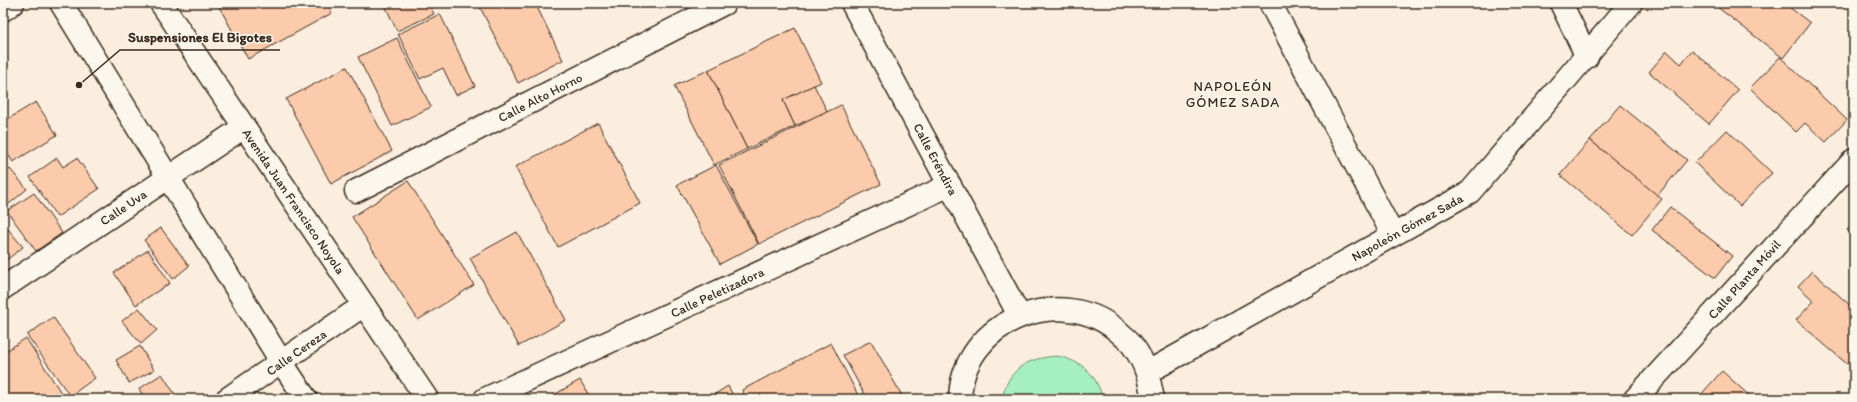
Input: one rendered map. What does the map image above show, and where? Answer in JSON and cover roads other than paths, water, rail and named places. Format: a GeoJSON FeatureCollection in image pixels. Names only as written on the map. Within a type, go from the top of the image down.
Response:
{"type":"FeatureCollection","features":[{"type":"Feature","properties":{"kind":"street"},"geometry":{"type":"LineString","coordinates":[[3,10],[13,3]]}},
{"type":"Feature","properties":{"kind":"street"},"geometry":{"type":"LineString","coordinates":[[61,3],[306,399]]}},
{"type":"Feature","properties":{"kind":"street","name":"Avenida Juan Francisco Noyola"},"geometry":{"type":"LineString","coordinates":[[161,3],[427,399]]}},
{"type":"Feature","properties":{"kind":"street","name":"Calle Alto Horno"},"geometry":{"type":"LineString","coordinates":[[356,191],[725,3]]}},
{"type":"Feature","properties":{"kind":"street","name":"Calle Eréndira"},"geometry":{"type":"LineString","coordinates":[[852,3],[1019,315]]}},
{"type":"Feature","properties":{"kind":"street"},"geometry":{"type":"LineString","coordinates":[[1270,3],[1393,235]]}},
{"type":"Feature","properties":{"kind":"street"},"geometry":{"type":"LineString","coordinates":[[1561,3],[1587,57]]}},
{"type":"Feature","properties":{"kind":"street","name":"Napoleón Gómez Sada"},"geometry":{"type":"LineString","coordinates":[[1148,372],[1470,192],[1587,57],[1631,3]]}},
{"type":"Feature","properties":{"kind":"street","name":"Calle Uva"},"geometry":{"type":"LineString","coordinates":[[3,288],[167,176],[244,127]]}},
{"type":"Feature","properties":{"kind":"street","name":"Calle Planta Móvil"},"geometry":{"type":"LineString","coordinates":[[1635,399],[1854,160]]}},
{"type":"Feature","properties":{"kind":"street","name":"Calle Peletizadora"},"geometry":{"type":"LineString","coordinates":[[485,399],[950,185]]}},
{"type":"Feature","properties":{"kind":"street","name":"Calle Cereza"},"geometry":{"type":"LineString","coordinates":[[227,399],[364,305]]}},
{"type":"Feature","properties":{"kind":"street"},"geometry":{"type":"LineString","coordinates":[[960,394],[971,358],[991,332],[1019,315],[1050,308],[1081,311],[1110,324],[1132,345],[1148,372],[1153,399]]}},
{"type":"Feature","properties":{"kind":"place","name":"Suspensiones El Bigotes"},"geometry":{"type":"Point","coordinates":[79,85]}},
{"type":"Feature","properties":{"kind":"district","name":"NAPOLEÓN GÓMEZ SADA"},"geometry":{"type":"Point","coordinates":[1233,94]}}]}
